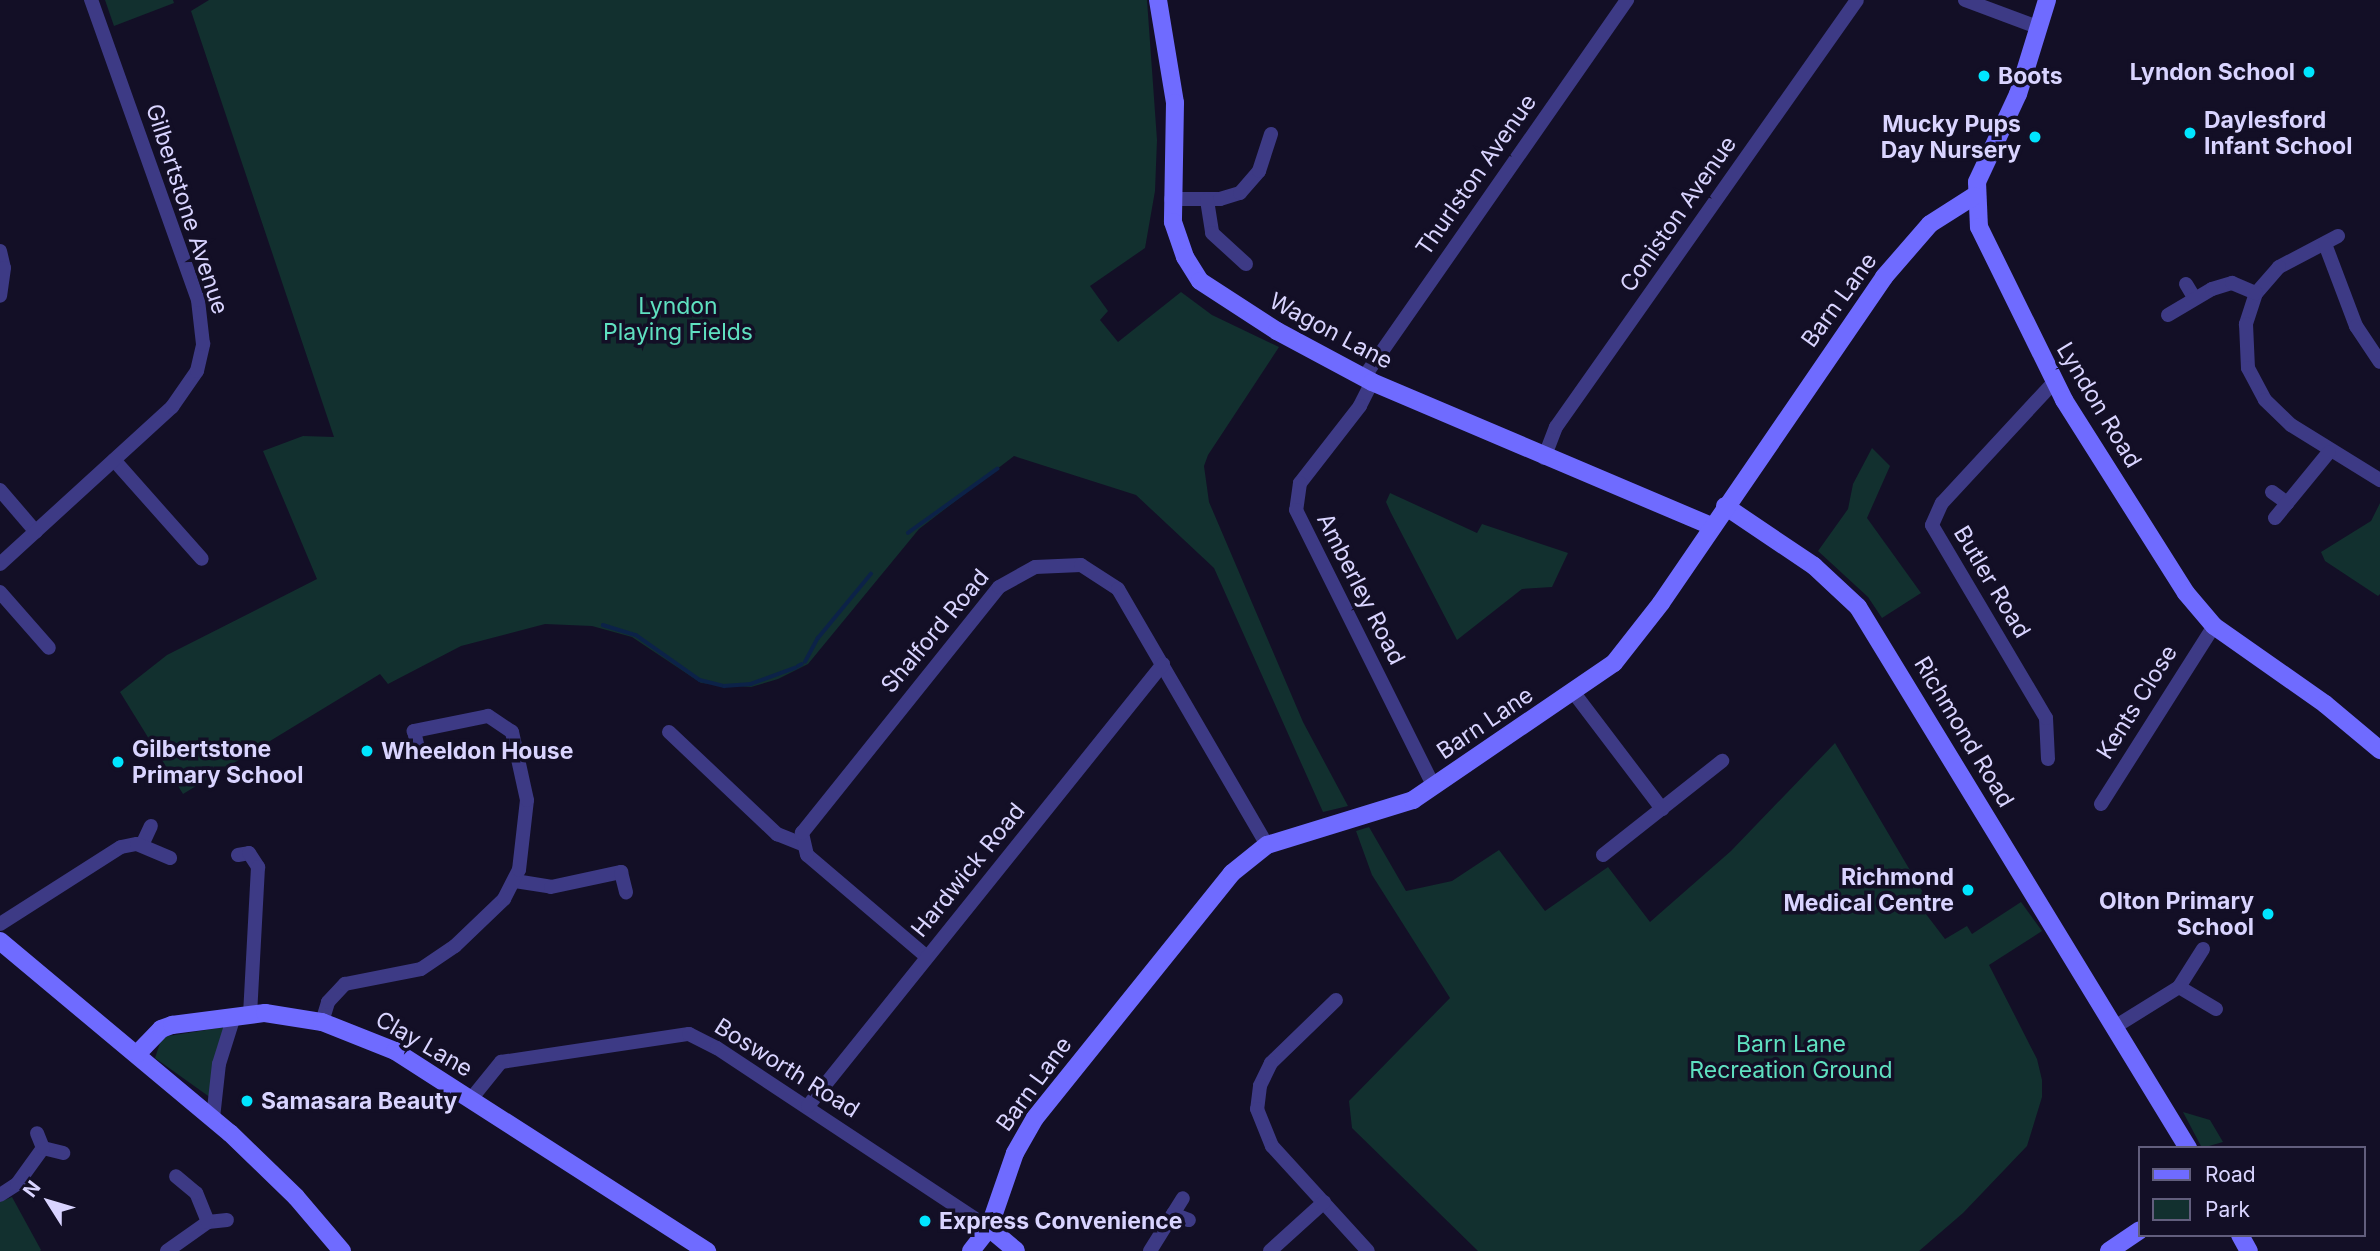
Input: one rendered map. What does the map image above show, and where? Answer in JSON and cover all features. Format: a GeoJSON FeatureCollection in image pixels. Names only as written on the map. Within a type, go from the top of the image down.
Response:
{"type":"FeatureCollection","features":[{"type":"Feature","properties":{"kind":"street","name":"Gilbertstone Avenue"},"geometry":{"type":"LineString","coordinates":[[0,564],[187,390],[197,371],[203,322],[91,0]]}},
{"type":"Feature","properties":{"kind":"street","name":"Wagon Lane"},"geometry":{"type":"LineString","coordinates":[[1158,0],[1175,103],[1171,199],[1176,237],[1185,257],[1215,294],[1368,380],[1544,458],[1711,526]]}},
{"type":"Feature","properties":{"kind":"street","name":"Thurlston Avenue"},"geometry":{"type":"LineString","coordinates":[[1368,380],[1627,0]]}},
{"type":"Feature","properties":{"kind":"street","name":"Coniston Avenue"},"geometry":{"type":"LineString","coordinates":[[1544,458],[1556,427],[1857,0]]}},
{"type":"Feature","properties":{"kind":"street"},"geometry":{"type":"LineString","coordinates":[[1965,0],[2040,27]]}},
{"type":"Feature","properties":{"kind":"street","name":"Lyndon Road"},"geometry":{"type":"LineString","coordinates":[[2047,0],[2018,94],[1980,170],[1974,196],[1979,227],[2054,382],[2186,593],[2214,625],[2292,679],[2380,750]]}},
{"type":"Feature","properties":{"kind":"street"},"geometry":{"type":"LineString","coordinates":[[1171,199],[1207,200],[1241,193],[1251,184],[1271,134]]}},
{"type":"Feature","properties":{"kind":"street","name":"Barn Lane"},"geometry":{"type":"LineString","coordinates":[[989,1228],[1015,1153],[1035,1118],[1221,886],[1267,845],[1393,809],[1434,787],[1574,693],[1631,644],[1884,277],[1930,224],[1974,196]]}},
{"type":"Feature","properties":{"kind":"street"},"geometry":{"type":"LineString","coordinates":[[1207,200],[1213,233],[1246,264]]}},
{"type":"Feature","properties":{"kind":"street"},"geometry":{"type":"LineString","coordinates":[[2380,362],[2356,326],[2331,240],[2279,267],[2256,293],[2244,340],[2248,368],[2255,385],[2291,425],[2329,452],[2380,480]]}},
{"type":"Feature","properties":{"kind":"street"},"geometry":{"type":"LineString","coordinates":[[0,251],[4,268],[0,296]]}},
{"type":"Feature","properties":{"kind":"street"},"geometry":{"type":"LineString","coordinates":[[2168,315],[2195,299],[2232,283],[2256,293]]}},
{"type":"Feature","properties":{"kind":"street"},"geometry":{"type":"LineString","coordinates":[[2186,284],[2195,299]]}},
{"type":"Feature","properties":{"kind":"street","name":"Amberley Road"},"geometry":{"type":"LineString","coordinates":[[1368,380],[1360,406],[1300,483],[1296,510],[1434,787]]}},
{"type":"Feature","properties":{"kind":"street","name":"Butler Road"},"geometry":{"type":"LineString","coordinates":[[2048,759],[2046,718],[1932,525],[1941,503],[2054,382]]}},
{"type":"Feature","properties":{"kind":"street"},"geometry":{"type":"LineString","coordinates":[[2275,518],[2329,452]]}},
{"type":"Feature","properties":{"kind":"street"},"geometry":{"type":"LineString","coordinates":[[114,460],[202,559]]}},
{"type":"Feature","properties":{"kind":"street"},"geometry":{"type":"LineString","coordinates":[[0,490],[36,531]]}},
{"type":"Feature","properties":{"kind":"street"},"geometry":{"type":"LineString","coordinates":[[2272,492],[2287,503]]}},
{"type":"Feature","properties":{"kind":"street","name":"Richmond Road"},"geometry":{"type":"LineString","coordinates":[[1725,506],[1814,566],[1858,607],[2187,1146]]}},
{"type":"Feature","properties":{"kind":"street","name":"Shalford Road"},"geometry":{"type":"LineString","coordinates":[[802,844],[806,825],[991,596],[1014,575],[1050,564],[1069,563],[1096,571],[1118,589],[1267,845]]}},
{"type":"Feature","properties":{"kind":"street"},"geometry":{"type":"LineString","coordinates":[[0,592],[49,648]]}},
{"type":"Feature","properties":{"kind":"street","name":"Kents Close"},"geometry":{"type":"LineString","coordinates":[[2101,804],[2214,625]]}},
{"type":"Feature","properties":{"kind":"street","name":"Hardwick Road"},"geometry":{"type":"LineString","coordinates":[[808,1106],[1163,664]]}},
{"type":"Feature","properties":{"kind":"street"},"geometry":{"type":"LineString","coordinates":[[1574,693],[1661,809]]}},
{"type":"Feature","properties":{"kind":"street"},"geometry":{"type":"LineString","coordinates":[[322,1022],[337,989],[421,969],[435,961],[483,922],[515,881],[526,835],[527,800],[512,732],[488,716],[414,731],[419,752]]}},
{"type":"Feature","properties":{"kind":"street"},"geometry":{"type":"LineString","coordinates":[[669,732],[778,834],[802,844],[807,855],[927,957]]}},
{"type":"Feature","properties":{"kind":"street"},"geometry":{"type":"LineString","coordinates":[[1603,855],[1722,761]]}},
{"type":"Feature","properties":{"kind":"street"},"geometry":{"type":"LineString","coordinates":[[142,845],[151,826]]}},
{"type":"Feature","properties":{"kind":"street"},"geometry":{"type":"LineString","coordinates":[[0,923],[121,847],[142,845],[170,858]]}},
{"type":"Feature","properties":{"kind":"street"},"geometry":{"type":"LineString","coordinates":[[213,1118],[219,1064],[242,1015],[258,867],[248,853],[238,855]]}},
{"type":"Feature","properties":{"kind":"street"},"geometry":{"type":"LineString","coordinates":[[515,881],[551,887],[621,872],[626,892]]}},
{"type":"Feature","properties":{"kind":"street"},"geometry":{"type":"LineString","coordinates":[[0,941],[213,1118],[296,1197],[342,1251]]}},
{"type":"Feature","properties":{"kind":"street"},"geometry":{"type":"LineString","coordinates":[[2113,1028],[2179,988],[2203,949]]}},
{"type":"Feature","properties":{"kind":"street"},"geometry":{"type":"LineString","coordinates":[[2179,988],[2216,1009]]}},
{"type":"Feature","properties":{"kind":"street"},"geometry":{"type":"LineString","coordinates":[[1336,1000],[1271,1063],[1260,1086],[1257,1109],[1265,1136],[1368,1251]]}},
{"type":"Feature","properties":{"kind":"street","name":"Clay Lane"},"geometry":{"type":"LineString","coordinates":[[138,1053],[161,1029],[242,1015],[322,1022],[395,1051],[706,1251]]}},
{"type":"Feature","properties":{"kind":"street","name":"Bosworth Road"},"geometry":{"type":"LineString","coordinates":[[471,1099],[501,1062],[679,1032],[717,1048],[989,1228]]}},
{"type":"Feature","properties":{"kind":"street"},"geometry":{"type":"LineString","coordinates":[[37,1133],[43,1148]]}},
{"type":"Feature","properties":{"kind":"street"},"geometry":{"type":"LineString","coordinates":[[43,1148],[63,1153]]}},
{"type":"Feature","properties":{"kind":"street"},"geometry":{"type":"LineString","coordinates":[[0,1195],[18,1184],[43,1148]]}},
{"type":"Feature","properties":{"kind":"street"},"geometry":{"type":"LineString","coordinates":[[176,1176],[196,1193],[208,1222]]}},
{"type":"Feature","properties":{"kind":"street"},"geometry":{"type":"LineString","coordinates":[[1150,1251],[1183,1198]]}},
{"type":"Feature","properties":{"kind":"street"},"geometry":{"type":"LineString","coordinates":[[1270,1251],[1324,1202]]}},
{"type":"Feature","properties":{"kind":"street"},"geometry":{"type":"LineString","coordinates":[[1173,1214],[1189,1220]]}},
{"type":"Feature","properties":{"kind":"street"},"geometry":{"type":"LineString","coordinates":[[167,1251],[208,1222],[227,1220]]}},
{"type":"Feature","properties":{"kind":"street"},"geometry":{"type":"LineString","coordinates":[[971,1251],[989,1228],[1016,1251]]}},
{"type":"Feature","properties":{"kind":"street"},"geometry":{"type":"LineString","coordinates":[[2109,1251],[2138,1231]]}},
{"type":"Feature","properties":{"kind":"green space"},"geometry":{"type":"Polygon","coordinates":[[[105,0],[173,0],[174,3],[114,26],[105,0]]]}},
{"type":"Feature","properties":{"kind":"green space","name":"Lyndon Playing Fields"},"geometry":{"type":"Polygon","coordinates":[[[209,0],[1147,0],[1157,140],[1155,191],[1145,248],[1090,286],[1108,311],[1100,320],[1118,342],[1181,292],[1212,315],[1279,347],[1208,455],[1204,466],[1209,502],[1303,722],[1348,806],[1323,812],[1214,568],[1136,495],[1014,456],[919,529],[808,664],[778,679],[751,687],[701,683],[632,637],[592,626],[545,624],[461,646],[388,684],[380,674],[183,794],[120,692],[167,655],[317,579],[263,451],[303,436],[334,437],[191,11],[209,0]]]}},
{"type":"Feature","properties":{"kind":"green space"},"geometry":{"type":"Polygon","coordinates":[[[1872,448],[1890,466],[1867,518],[1921,593],[1882,618],[1868,597],[1818,551],[1848,509],[1853,484],[1872,448]]]}},
{"type":"Feature","properties":{"kind":"green space"},"geometry":{"type":"Polygon","coordinates":[[[1390,493],[1477,533],[1482,524],[1568,553],[1552,587],[1522,589],[1457,640],[1391,513],[1386,502],[1390,493]]]}},
{"type":"Feature","properties":{"kind":"green space"},"geometry":{"type":"Polygon","coordinates":[[[2380,503],[2378,596],[2325,561],[2321,552],[2371,521],[2380,503]]]}},
{"type":"Feature","properties":{"kind":"green space","name":"Barn Lane Recreation Ground"},"geometry":{"type":"Polygon","coordinates":[[[1835,743],[1924,894],[1916,901],[1945,939],[1967,926],[1972,934],[2021,902],[2042,931],[1989,965],[2037,1059],[2042,1080],[2042,1097],[2027,1146],[1963,1213],[1919,1251],[1478,1251],[1352,1128],[1349,1101],[1450,998],[1372,875],[1356,831],[1369,827],[1406,891],[1452,881],[1499,850],[1545,911],[1608,867],[1650,922],[1731,851],[1835,743]]]}},
{"type":"Feature","properties":{"kind":"green space"},"geometry":{"type":"Polygon","coordinates":[[[225,1027],[211,1098],[155,1058],[162,1037],[225,1027]]]}},
{"type":"Feature","properties":{"kind":"green space"},"geometry":{"type":"Polygon","coordinates":[[[2183,1112],[2210,1120],[2223,1142],[2201,1146],[2183,1112]]]}},
{"type":"Feature","properties":{"kind":"green space"},"geometry":{"type":"Polygon","coordinates":[[[12,1197],[40,1251],[0,1251],[0,1202],[12,1197]]]}},
{"type":"Feature","properties":{"kind":"waterway"},"geometry":{"type":"LineString","coordinates":[[908,533],[997,469]]}},
{"type":"Feature","properties":{"kind":"waterway"},"geometry":{"type":"LineString","coordinates":[[805,662],[818,638],[871,574]]}},
{"type":"Feature","properties":{"kind":"waterway"},"geometry":{"type":"LineString","coordinates":[[603,625],[636,635],[700,680],[724,686],[751,684],[795,668]]}},
{"type":"Feature","properties":{"kind":"waterway"},"geometry":{"type":"LineString","coordinates":[[798,666],[802,664]]}},
{"type":"Feature","properties":{"kind":"place","name":"Lyndon School"},"geometry":{"type":"Point","coordinates":[2309,72]}},
{"type":"Feature","properties":{"kind":"place","name":"Boots"},"geometry":{"type":"Point","coordinates":[1984,76]}},
{"type":"Feature","properties":{"kind":"place","name":"Daylesford Infant School"},"geometry":{"type":"Point","coordinates":[2190,133]}},
{"type":"Feature","properties":{"kind":"place","name":"Mucky Pups Day Nursery"},"geometry":{"type":"Point","coordinates":[2035,137]}},
{"type":"Feature","properties":{"kind":"place","name":"Wheeldon House"},"geometry":{"type":"Point","coordinates":[367,751]}},
{"type":"Feature","properties":{"kind":"place","name":"Gilbertstone Primary School"},"geometry":{"type":"Point","coordinates":[118,762]}},
{"type":"Feature","properties":{"kind":"place","name":"Richmond Medical Centre"},"geometry":{"type":"Point","coordinates":[1968,890]}},
{"type":"Feature","properties":{"kind":"place","name":"Olton Primary School"},"geometry":{"type":"Point","coordinates":[2268,914]}},
{"type":"Feature","properties":{"kind":"place","name":"Samasara Beauty"},"geometry":{"type":"Point","coordinates":[247,1101]}},
{"type":"Feature","properties":{"kind":"place","name":"Express Convenience"},"geometry":{"type":"Point","coordinates":[925,1221]}}]}
